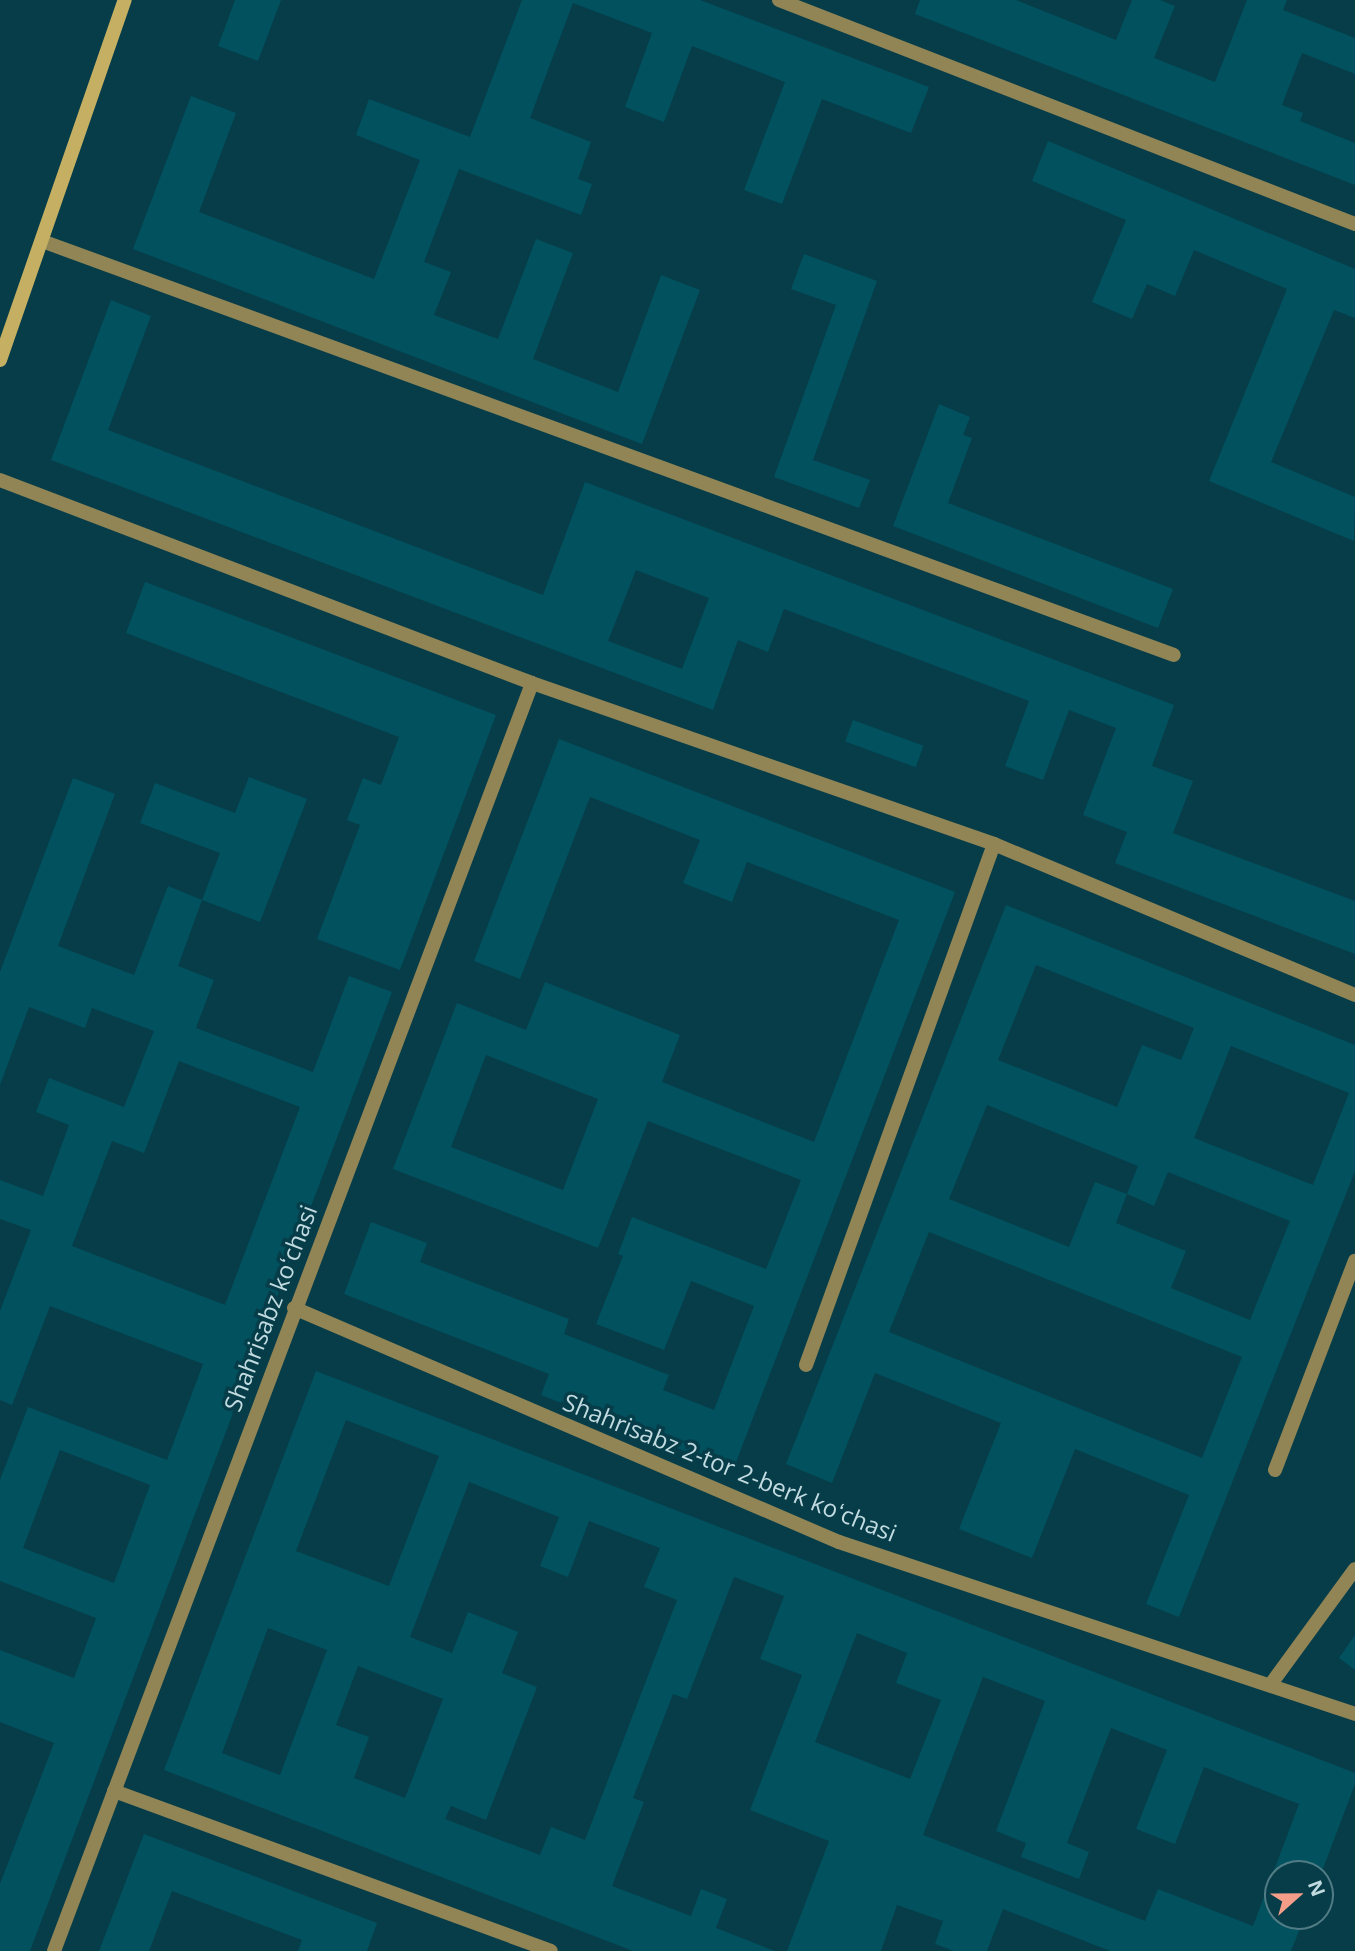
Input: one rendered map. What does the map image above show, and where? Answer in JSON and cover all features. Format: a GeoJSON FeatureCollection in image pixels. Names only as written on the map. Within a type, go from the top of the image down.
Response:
{"type":"FeatureCollection","features":[{"type":"Feature","properties":{"kind":"street"},"geometry":{"type":"LineString","coordinates":[[0,360],[125,0]]}},
{"type":"Feature","properties":{"kind":"street"},"geometry":{"type":"LineString","coordinates":[[779,0],[1355,224]]}},
{"type":"Feature","properties":{"kind":"street"},"geometry":{"type":"LineString","coordinates":[[42,242],[1174,655]]}},
{"type":"Feature","properties":{"kind":"street"},"geometry":{"type":"LineString","coordinates":[[0,480],[531,683],[994,844],[1355,995]]}},
{"type":"Feature","properties":{"kind":"street","name":"Shahrisabz koʻchasi"},"geometry":{"type":"LineString","coordinates":[[54,1951],[531,683]]}},
{"type":"Feature","properties":{"kind":"street"},"geometry":{"type":"LineString","coordinates":[[806,1365],[994,844]]}},
{"type":"Feature","properties":{"kind":"street"},"geometry":{"type":"LineString","coordinates":[[1275,1470],[1355,1261]]}},
{"type":"Feature","properties":{"kind":"street","name":"Shahrisabz 2-tor 2-berk koʻchasi"},"geometry":{"type":"LineString","coordinates":[[294,1308],[839,1542],[1272,1684],[1355,1714]]}},
{"type":"Feature","properties":{"kind":"street"},"geometry":{"type":"LineString","coordinates":[[1272,1684],[1355,1569]]}},
{"type":"Feature","properties":{"kind":"street"},"geometry":{"type":"LineString","coordinates":[[114,1791],[551,1951]]}},
{"type":"Feature","properties":{"kind":"building"},"geometry":{"type":"Polygon","coordinates":[[[235,0],[281,0],[258,61],[218,46],[235,0]]]}},
{"type":"Feature","properties":{"kind":"building"},"geometry":{"type":"Polygon","coordinates":[[[522,0],[700,0],[929,87],[911,133],[822,99],[782,204],[744,190],[785,82],[692,46],[664,122],[625,107],[652,33],[573,3],[530,118],[591,142],[578,179],[592,184],[581,215],[459,169],[424,262],[451,272],[434,315],[498,339],[536,239],[573,253],[533,359],[618,392],[661,275],[700,290],[642,444],[133,249],[191,96],[236,113],[199,212],[374,279],[420,160],[356,135],[369,99],[470,137],[522,0]]]}},
{"type":"Feature","properties":{"kind":"building"},"geometry":{"type":"Polygon","coordinates":[[[920,0],[1016,0],[1116,40],[1132,0],[1160,0],[1175,6],[1154,58],[1215,82],[1247,0],[1287,0],[1283,10],[1355,38],[1355,74],[1302,53],[1282,105],[1303,113],[1300,121],[1355,143],[1355,185],[915,14],[920,0]]]}},
{"type":"Feature","properties":{"kind":"building"},"geometry":{"type":"Polygon","coordinates":[[[1048,141],[1355,269],[1355,318],[1334,310],[1271,462],[1355,497],[1354,541],[1209,481],[1287,289],[1194,250],[1175,296],[1147,284],[1132,319],[1092,302],[1126,220],[1032,181],[1048,141]]]}},
{"type":"Feature","properties":{"kind":"building"},"geometry":{"type":"Polygon","coordinates":[[[804,254],[877,281],[813,460],[870,480],[859,508],[774,477],[836,305],[791,289],[804,254]]]}},
{"type":"Feature","properties":{"kind":"building"},"geometry":{"type":"Polygon","coordinates":[[[111,300],[151,316],[108,430],[543,595],[585,482],[1174,705],[1152,766],[1193,781],[1173,833],[1355,901],[1355,954],[1115,863],[1127,832],[1083,815],[1116,728],[1069,710],[1043,780],[1005,766],[1029,701],[784,609],[768,652],[738,640],[713,710],[51,460],[111,300]],[[636,570],[608,641],[682,669],[709,598],[636,570]]]}},
{"type":"Feature","properties":{"kind":"building"},"geometry":{"type":"Polygon","coordinates":[[[939,404],[970,417],[963,435],[972,438],[948,503],[1173,589],[1158,628],[893,526],[939,404]]]}},
{"type":"Feature","properties":{"kind":"building"},"geometry":{"type":"Polygon","coordinates":[[[145,582],[496,715],[400,970],[317,939],[360,825],[347,820],[363,778],[381,785],[399,737],[126,633],[145,582]]]}},
{"type":"Feature","properties":{"kind":"building"},"geometry":{"type":"Polygon","coordinates":[[[853,720],[923,746],[916,767],[845,742],[853,720]]]}},
{"type":"Feature","properties":{"kind":"building"},"geometry":{"type":"Polygon","coordinates":[[[559,739],[955,892],[733,1470],[541,1395],[549,1374],[344,1294],[371,1222],[427,1243],[420,1262],[569,1319],[564,1334],[669,1375],[663,1390],[714,1410],[754,1306],[691,1281],[664,1350],[596,1324],[623,1256],[618,1254],[632,1217],[766,1269],[801,1180],[648,1121],[598,1248],[393,1169],[457,1003],[526,1030],[545,982],[680,1035],[662,1082],[814,1142],[899,920],[747,862],[732,902],[683,883],[700,840],[590,797],[520,979],[474,961],[559,739]],[[486,1055],[451,1147],[563,1190],[598,1099],[486,1055]]]}},
{"type":"Feature","properties":{"kind":"building"},"geometry":{"type":"Polygon","coordinates":[[[249,777],[307,799],[260,922],[202,900],[220,853],[140,823],[155,783],[235,813],[249,777]]]}},
{"type":"Feature","properties":{"kind":"building"},"geometry":{"type":"Polygon","coordinates":[[[73,778],[115,794],[58,946],[134,975],[168,886],[202,900],[178,966],[214,980],[196,1028],[313,1072],[349,976],[392,992],[30,1951],[0,1951],[0,1884],[54,1743],[0,1722],[0,1650],[74,1678],[96,1618],[0,1581],[0,1480],[28,1407],[167,1460],[203,1364],[50,1306],[12,1405],[0,1400],[0,1311],[31,1230],[0,1219],[0,1180],[43,1196],[69,1125],[36,1112],[49,1078],[124,1107],[154,1031],[92,1008],[85,1028],[29,1007],[0,1085],[0,972],[73,778]],[[179,1061],[144,1153],[112,1141],[72,1246],[225,1305],[300,1107],[179,1061]],[[60,1450],[23,1548],[114,1583],[150,1485],[60,1450]]]}},
{"type":"Feature","properties":{"kind":"building"},"geometry":{"type":"Polygon","coordinates":[[[1006,905],[1355,1045],[1355,1171],[1179,1617],[1146,1604],[1189,1495],[1075,1449],[1032,1558],[959,1529],[1001,1423],[875,1373],[832,1483],[786,1464],[1006,905]],[[1036,965],[998,1060],[1117,1107],[1142,1045],[1181,1060],[1194,1028],[1036,965]],[[1231,1046],[1194,1138],[1313,1185],[1349,1093],[1231,1046]],[[987,1105],[949,1199],[1069,1247],[1095,1182],[1127,1194],[1138,1166],[987,1105]],[[1168,1172],[1154,1206],[1127,1194],[1116,1223],[1186,1251],[1171,1288],[1250,1320],[1290,1221],[1168,1172]],[[929,1232],[889,1332],[1202,1458],[1242,1357],[929,1232]]]}},
{"type":"Feature","properties":{"kind":"building"},"geometry":{"type":"Polygon","coordinates":[[[316,1371],[1355,1773],[1355,1784],[1326,1860],[1278,1860],[1299,1804],[1204,1767],[1175,1844],[1136,1829],[1167,1750],[1111,1728],[1067,1843],[1089,1852],[1079,1879],[1021,1857],[1026,1843],[996,1831],[1045,1701],[983,1677],[923,1835],[1145,1921],[1158,1889],[1253,1926],[1264,1897],[1264,1930],[1299,1930],[1291,1951],[1110,1951],[1003,1909],[987,1951],[954,1951],[935,1944],[943,1921],[897,1905],[881,1951],[787,1951],[829,1841],[750,1810],[802,1675],[760,1659],[784,1596],[734,1577],[687,1699],[673,1694],[633,1798],[644,1802],[612,1886],[691,1916],[701,1889],[727,1899],[716,1928],[775,1951],[633,1951],[164,1770],[316,1371]],[[346,1420],[296,1551],[389,1586],[439,1456],[346,1420]],[[469,1482],[410,1637],[452,1653],[468,1612],[518,1632],[502,1673],[537,1687],[486,1820],[451,1806],[445,1819],[540,1855],[551,1827],[585,1840],[677,1600],[644,1587],[660,1548],[589,1521],[568,1577],[540,1566],[559,1517],[469,1482]],[[268,1628],[222,1753],[280,1775],[327,1650],[268,1628]],[[857,1633],[815,1742],[910,1779],[941,1700],[896,1683],[907,1653],[857,1633]],[[358,1666],[336,1725],[369,1737],[354,1778],[405,1798],[443,1699],[358,1666]]]}},
{"type":"Feature","properties":{"kind":"building"},"geometry":{"type":"Polygon","coordinates":[[[1355,1635],[1355,1670],[1339,1658],[1355,1635]]]}},
{"type":"Feature","properties":{"kind":"building"},"geometry":{"type":"Polygon","coordinates":[[[144,1834],[377,1923],[367,1951],[298,1951],[302,1940],[172,1891],[149,1951],[99,1951],[144,1834]]]}}]}
